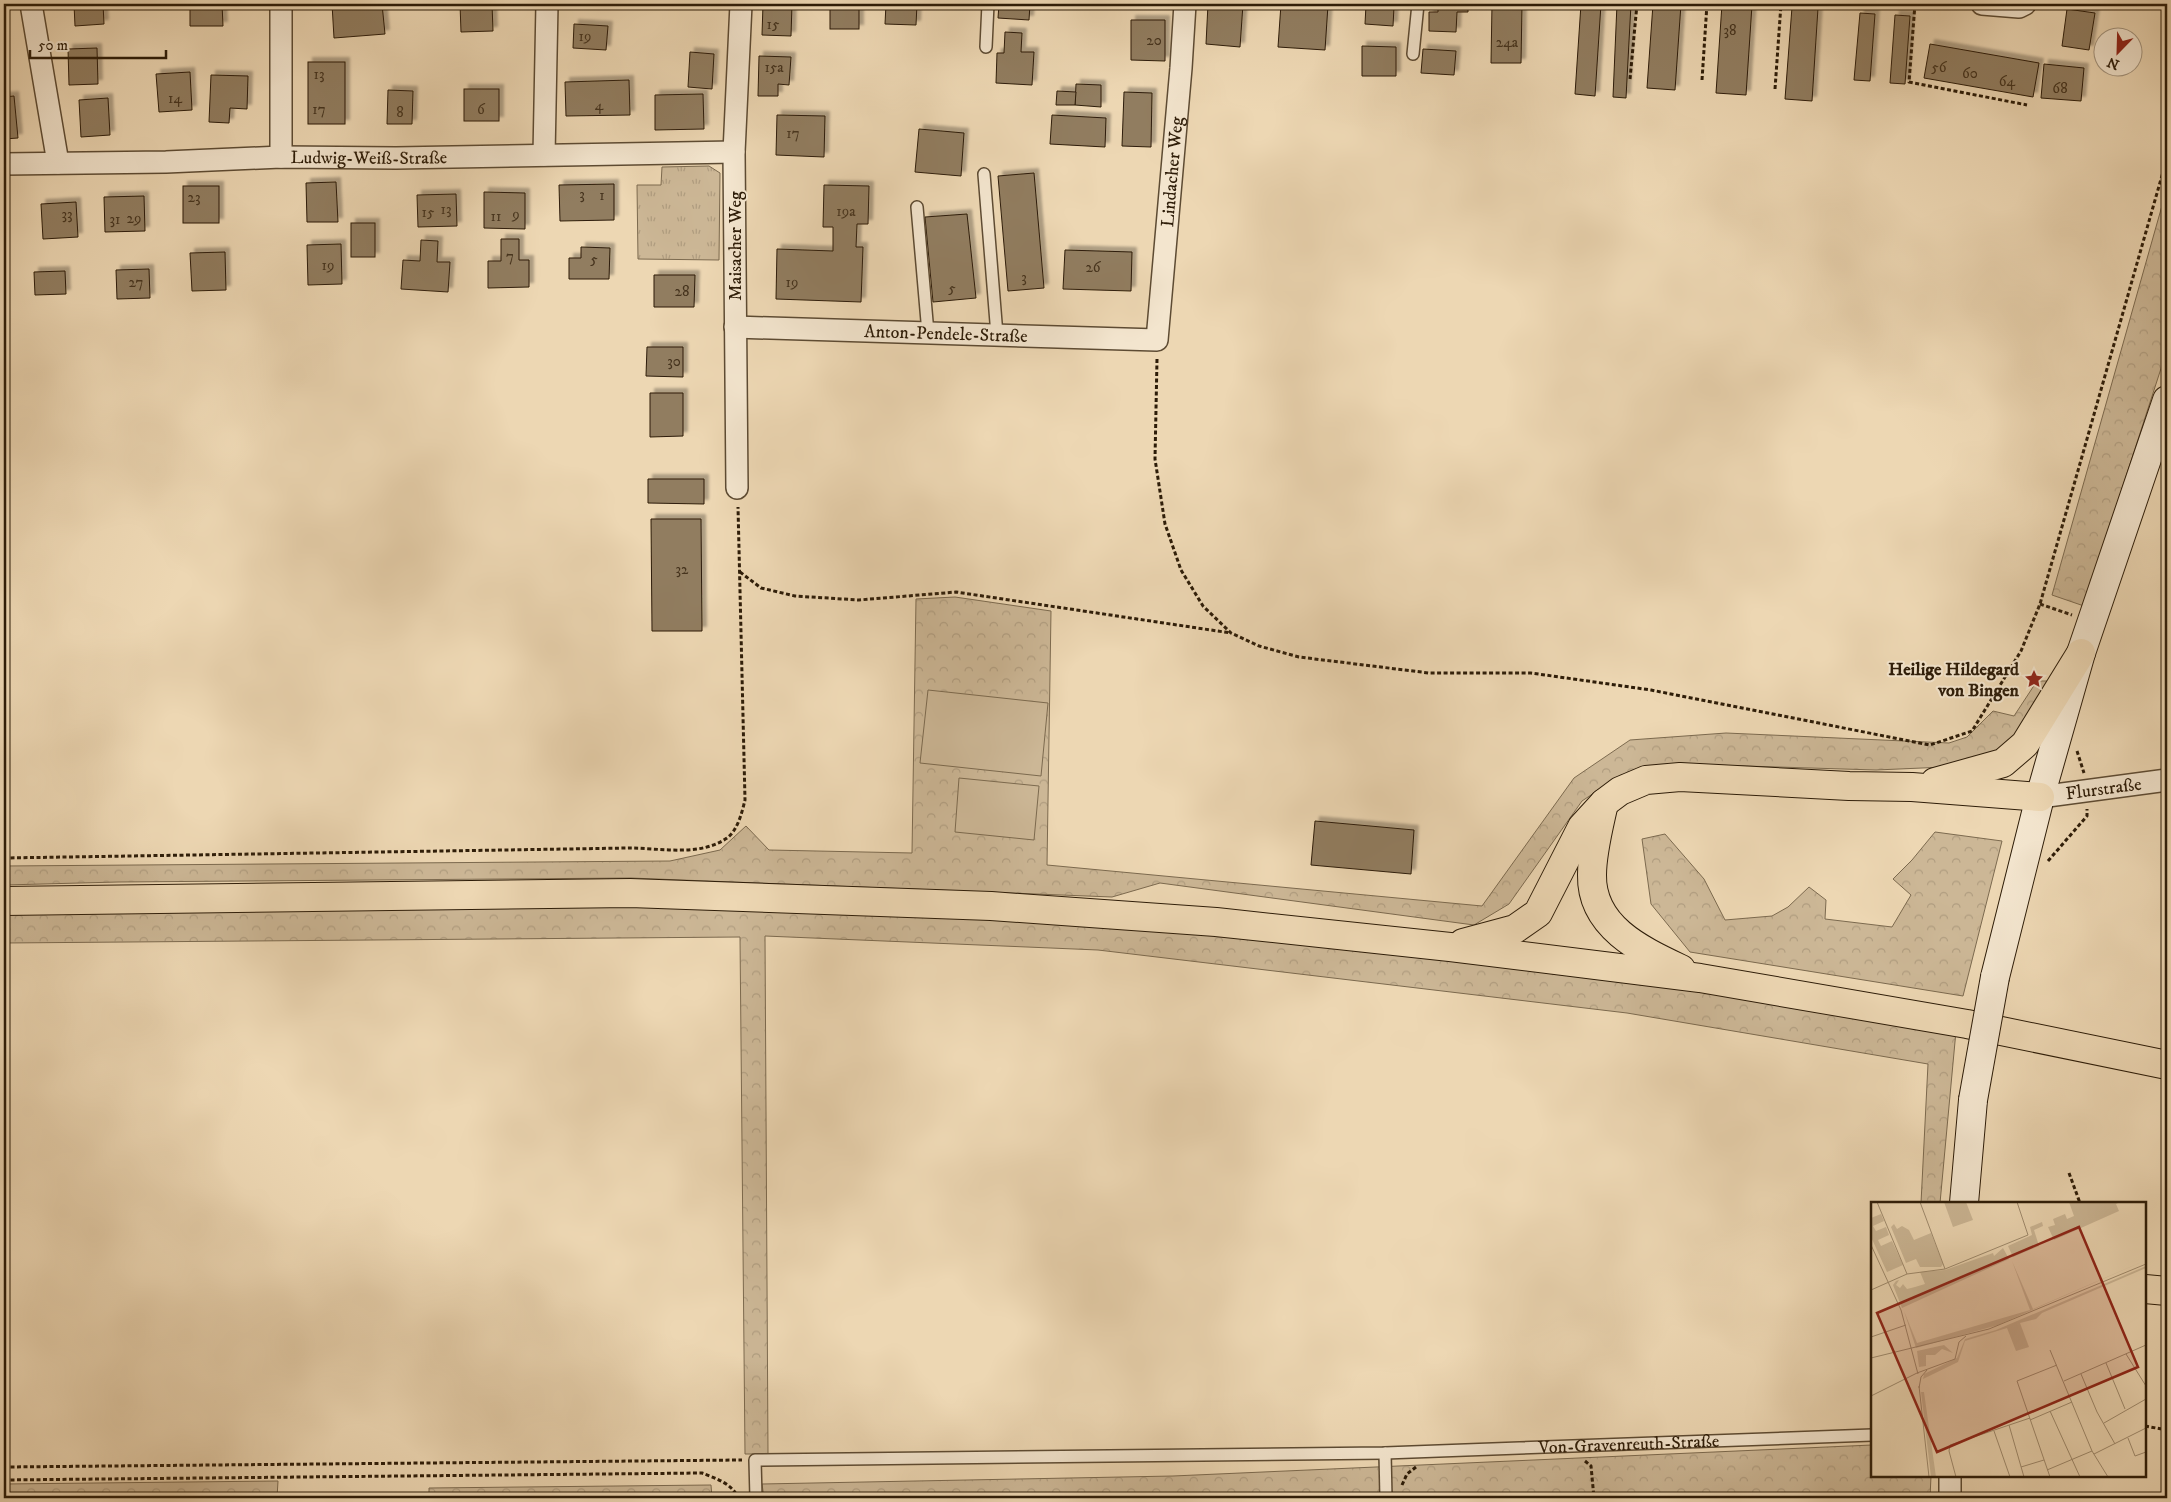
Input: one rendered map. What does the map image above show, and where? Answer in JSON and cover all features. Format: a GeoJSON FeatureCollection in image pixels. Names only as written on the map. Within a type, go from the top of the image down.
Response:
{"type":"FeatureCollection","features":[{"type":"Feature","properties":{"kind":"highway"},"geometry":{"type":"LineString","coordinates":[[1912,787],[2004,763],[2025,744],[2081,653]]}},
{"type":"Feature","properties":{"kind":"highway"},"geometry":{"type":"LineString","coordinates":[[1450,947],[1515,929],[1538,913],[1582,827],[1604,803],[1620,791],[1646,780],[1680,777],[1849,786],[1912,787],[2040,797]]}},
{"type":"Feature","properties":{"kind":"highway"},"geometry":{"type":"LineString","coordinates":[[1604,803],[1592,876],[1598,908],[1621,937],[1653,956],[1700,978]]}},
{"type":"Feature","properties":{"kind":"highway"},"geometry":{"type":"LineString","coordinates":[[4,901],[630,893],[1000,907],[1305,930],[1700,978],[1967,1024],[2167,1065]]}},
{"type":"Feature","properties":{"kind":"highway"},"geometry":{"type":"LineString","coordinates":[[2146,1289],[2167,1290]]}},
{"type":"Feature","properties":{"kind":"street"},"geometry":{"type":"LineString","coordinates":[[30,4],[58,163]]}},
{"type":"Feature","properties":{"kind":"street"},"geometry":{"type":"LineString","coordinates":[[281,4],[281,157]]}},
{"type":"Feature","properties":{"kind":"street"},"geometry":{"type":"LineString","coordinates":[[544,155],[548,4]]}},
{"type":"Feature","properties":{"kind":"street","name":"Maisacher Weg"},"geometry":{"type":"LineString","coordinates":[[737,488],[734,152],[741,4]]}},
{"type":"Feature","properties":{"kind":"street","name":"Lindacher Weg"},"geometry":{"type":"LineString","coordinates":[[1157,340],[1185,4]]}},
{"type":"Feature","properties":{"kind":"street"},"geometry":{"type":"LineString","coordinates":[[1982,4],[2019,7],[2025,4]]}},
{"type":"Feature","properties":{"kind":"street","name":"Ludwig-Weiß-Straße"},"geometry":{"type":"LineString","coordinates":[[4,164],[281,157],[396,158],[734,152]]}},
{"type":"Feature","properties":{"kind":"street","name":"Anton-Pendele-Straße"},"geometry":{"type":"LineString","coordinates":[[735,327],[1157,340]]}},
{"type":"Feature","properties":{"kind":"street"},"geometry":{"type":"LineString","coordinates":[[1964,1202],[1973,1100],[1995,977],[2040,797],[2081,653],[2167,400]]}},
{"type":"Feature","properties":{"kind":"street","name":"Flurstraße"},"geometry":{"type":"LineString","coordinates":[[2040,797],[2167,780]]}},
{"type":"Feature","properties":{"kind":"street"},"geometry":{"type":"LineString","coordinates":[[1950,1477],[1950,1498]]}},
{"type":"Feature","properties":{"kind":"lane"},"geometry":{"type":"LineString","coordinates":[[986,46],[988,4]]}},
{"type":"Feature","properties":{"kind":"lane"},"geometry":{"type":"LineString","coordinates":[[1413,54],[1418,4]]}},
{"type":"Feature","properties":{"kind":"lane"},"geometry":{"type":"LineString","coordinates":[[984,174],[997,335]]}},
{"type":"Feature","properties":{"kind":"lane"},"geometry":{"type":"LineString","coordinates":[[916,207],[928,333]]}},
{"type":"Feature","properties":{"kind":"lane","name":"Von-Gravenreuth-Straße"},"geometry":{"type":"LineString","coordinates":[[755,1460],[1385,1453],[1871,1435]]}},
{"type":"Feature","properties":{"kind":"lane"},"geometry":{"type":"LineString","coordinates":[[1385,1453],[1386,1498]]}},
{"type":"Feature","properties":{"kind":"lane"},"geometry":{"type":"LineString","coordinates":[[755,1460],[756,1498]]}},
{"type":"Feature","properties":{"kind":"path"},"geometry":{"type":"LineString","coordinates":[[1630,79],[1637,4]]}},
{"type":"Feature","properties":{"kind":"path"},"geometry":{"type":"LineString","coordinates":[[1702,80],[1707,4]]}},
{"type":"Feature","properties":{"kind":"path"},"geometry":{"type":"LineString","coordinates":[[1775,89],[1781,4]]}},
{"type":"Feature","properties":{"kind":"path"},"geometry":{"type":"LineString","coordinates":[[1915,4],[1909,82],[2026,105]]}},
{"type":"Feature","properties":{"kind":"path"},"geometry":{"type":"LineString","coordinates":[[740,572],[761,588],[796,596],[859,600],[956,592],[1231,633],[1259,646],[1299,658],[1429,673],[1530,673],[1651,690],[1930,745],[1972,732],[2021,650],[2040,604],[2167,158]]}},
{"type":"Feature","properties":{"kind":"path"},"geometry":{"type":"LineString","coordinates":[[1157,340],[1155,459],[1165,524],[1181,570],[1203,606],[1231,633]]}},
{"type":"Feature","properties":{"kind":"path"},"geometry":{"type":"LineString","coordinates":[[4,858],[609,848],[702,849],[728,837],[738,823],[745,800],[737,488]]}},
{"type":"Feature","properties":{"kind":"path"},"geometry":{"type":"LineString","coordinates":[[2040,604],[2091,622]]}},
{"type":"Feature","properties":{"kind":"path"},"geometry":{"type":"LineString","coordinates":[[2069,1173],[2080,1202]]}},
{"type":"Feature","properties":{"kind":"path"},"geometry":{"type":"LineString","coordinates":[[2146,1426],[2167,1430]]}},
{"type":"Feature","properties":{"kind":"path"},"geometry":{"type":"LineString","coordinates":[[1583,1458],[1591,1466],[1594,1498]]}},
{"type":"Feature","properties":{"kind":"path"},"geometry":{"type":"LineString","coordinates":[[4,1467],[755,1460]]}},
{"type":"Feature","properties":{"kind":"path"},"geometry":{"type":"LineString","coordinates":[[1401,1489],[1407,1474],[1416,1467],[1426,1466]]}},
{"type":"Feature","properties":{"kind":"path"},"geometry":{"type":"LineString","coordinates":[[4,1480],[702,1473],[719,1479],[736,1493],[738,1498]]}},
{"type":"Feature","properties":{"kind":"green space"},"geometry":{"type":"Polygon","coordinates":[[[709,166],[720,173],[719,260],[638,259],[637,185],[661,185],[662,167],[709,166]]]}},
{"type":"Feature","properties":{"kind":"green space"},"geometry":{"type":"Polygon","coordinates":[[[2167,188],[2167,350],[2084,606],[2052,595],[2167,188]]]}},
{"type":"Feature","properties":{"kind":"green space"},"geometry":{"type":"Polygon","coordinates":[[[955,597],[1051,611],[1047,865],[1482,906],[1574,778],[1630,740],[1726,733],[1949,743],[1967,737],[1993,711],[2014,716],[2037,681],[2049,681],[2005,752],[1945,767],[1876,770],[1679,764],[1621,775],[1582,801],[1509,904],[1474,925],[1160,883],[1112,897],[631,878],[118,882],[4,885],[4,866],[670,861],[720,850],[746,826],[769,850],[912,853],[916,599],[955,597]]]}},
{"type":"Feature","properties":{"kind":"green space"},"geometry":{"type":"Polygon","coordinates":[[[928,690],[1048,703],[1041,776],[920,763],[928,690]]]}},
{"type":"Feature","properties":{"kind":"green space"},"geometry":{"type":"Polygon","coordinates":[[[959,778],[1039,786],[1034,840],[955,832],[959,778]]]}},
{"type":"Feature","properties":{"kind":"green space"},"geometry":{"type":"Polygon","coordinates":[[[1935,832],[2002,841],[1963,996],[1690,952],[1651,904],[1642,839],[1665,834],[1704,879],[1725,920],[1772,916],[1788,907],[1809,887],[1826,900],[1825,919],[1892,927],[1911,895],[1893,879],[1912,860],[1935,832]]]}},
{"type":"Feature","properties":{"kind":"green space"},"geometry":{"type":"Polygon","coordinates":[[[633,905],[1114,924],[1430,953],[1700,989],[1956,1031],[1940,1202],[1921,1202],[1928,1064],[1627,1013],[1098,950],[765,936],[768,1454],[745,1454],[740,937],[4,943],[4,911],[633,905]]]}},
{"type":"Feature","properties":{"kind":"green space"},"geometry":{"type":"Polygon","coordinates":[[[1871,1445],[1871,1477],[1931,1477],[1930,1498],[764,1498],[762,1484],[1173,1476],[1871,1445]]]}},
{"type":"Feature","properties":{"kind":"green space"},"geometry":{"type":"Polygon","coordinates":[[[278,1481],[277,1498],[4,1498],[4,1484],[278,1481]]]}},
{"type":"Feature","properties":{"kind":"green space"},"geometry":{"type":"Polygon","coordinates":[[[711,1485],[712,1498],[429,1498],[429,1488],[711,1485]]]}},
{"type":"Feature","properties":{"kind":"building"},"geometry":{"type":"Polygon","coordinates":[[[74,4],[103,4],[104,24],[75,26],[74,4]]]}},
{"type":"Feature","properties":{"kind":"building"},"geometry":{"type":"Polygon","coordinates":[[[190,4],[222,4],[223,26],[190,26],[190,4]]]}},
{"type":"Feature","properties":{"kind":"building"},"geometry":{"type":"Polygon","coordinates":[[[332,4],[382,4],[385,34],[334,38],[332,4]]]}},
{"type":"Feature","properties":{"kind":"building"},"geometry":{"type":"Polygon","coordinates":[[[460,4],[492,4],[493,31],[461,32],[460,4]]]}},
{"type":"Feature","properties":{"kind":"building"},"geometry":{"type":"Polygon","coordinates":[[[763,4],[792,4],[791,36],[762,35],[763,4]]]}},
{"type":"Feature","properties":{"kind":"building"},"geometry":{"type":"Polygon","coordinates":[[[830,4],[859,4],[859,29],[830,29],[830,4]]]}},
{"type":"Feature","properties":{"kind":"building"},"geometry":{"type":"Polygon","coordinates":[[[886,4],[917,4],[916,25],[885,24],[886,4]]]}},
{"type":"Feature","properties":{"kind":"building"},"geometry":{"type":"Polygon","coordinates":[[[999,4],[1030,4],[1029,20],[998,18],[999,4]]]}},
{"type":"Feature","properties":{"kind":"building"},"geometry":{"type":"Polygon","coordinates":[[[1208,4],[1243,4],[1240,47],[1206,44],[1208,4]]]}},
{"type":"Feature","properties":{"kind":"building"},"geometry":{"type":"Polygon","coordinates":[[[1281,4],[1328,5],[1325,50],[1278,47],[1281,4]]]}},
{"type":"Feature","properties":{"kind":"building"},"geometry":{"type":"Polygon","coordinates":[[[1438,4],[1468,4],[1468,12],[1457,12],[1456,32],[1429,31],[1429,12],[1438,12],[1438,4]]]}},
{"type":"Feature","properties":{"kind":"building"},"geometry":{"type":"Polygon","coordinates":[[[1492,4],[1522,4],[1521,63],[1491,63],[1492,4]]]}},
{"type":"Feature","properties":{"kind":"building"},"geometry":{"type":"Polygon","coordinates":[[[1581,4],[1601,4],[1595,96],[1575,94],[1581,4]]]}},
{"type":"Feature","properties":{"kind":"building"},"geometry":{"type":"Polygon","coordinates":[[[1617,4],[1631,4],[1626,98],[1613,97],[1617,4]]]}},
{"type":"Feature","properties":{"kind":"building"},"geometry":{"type":"Polygon","coordinates":[[[1653,4],[1681,4],[1675,90],[1647,88],[1653,4]]]}},
{"type":"Feature","properties":{"kind":"building"},"geometry":{"type":"Polygon","coordinates":[[[1722,4],[1752,5],[1746,95],[1716,93],[1722,4]]]}},
{"type":"Feature","properties":{"kind":"building"},"geometry":{"type":"Polygon","coordinates":[[[1366,5],[1394,7],[1393,26],[1365,24],[1366,5]]]}},
{"type":"Feature","properties":{"kind":"building"},"geometry":{"type":"Polygon","coordinates":[[[1792,7],[1818,8],[1812,101],[1785,99],[1792,7]]]}},
{"type":"Feature","properties":{"kind":"building"},"geometry":{"type":"Polygon","coordinates":[[[2067,9],[2095,13],[2089,50],[2062,46],[2067,9]]]}},
{"type":"Feature","properties":{"kind":"building"},"geometry":{"type":"Polygon","coordinates":[[[1860,13],[1875,14],[1870,81],[1854,80],[1860,13]]]}},
{"type":"Feature","properties":{"kind":"building"},"geometry":{"type":"Polygon","coordinates":[[[1895,15],[1910,16],[1905,84],[1890,83],[1895,15]]]}},
{"type":"Feature","properties":{"kind":"building"},"geometry":{"type":"Polygon","coordinates":[[[1131,20],[1165,20],[1165,61],[1131,60],[1131,20]]]}},
{"type":"Feature","properties":{"kind":"building"},"geometry":{"type":"Polygon","coordinates":[[[574,24],[608,26],[606,50],[573,48],[574,24]]]}},
{"type":"Feature","properties":{"kind":"building"},"geometry":{"type":"Polygon","coordinates":[[[1005,32],[1022,33],[1021,52],[1034,52],[1032,85],[996,83],[997,53],[1004,53],[1005,32]]]}},
{"type":"Feature","properties":{"kind":"building"},"geometry":{"type":"Polygon","coordinates":[[[1930,44],[2039,63],[2033,97],[1924,78],[1930,44]]]}},
{"type":"Feature","properties":{"kind":"building"},"geometry":{"type":"Polygon","coordinates":[[[1362,46],[1396,47],[1396,76],[1362,76],[1362,46]]]}},
{"type":"Feature","properties":{"kind":"building"},"geometry":{"type":"Polygon","coordinates":[[[97,48],[98,84],[69,85],[68,49],[97,48]]]}},
{"type":"Feature","properties":{"kind":"building"},"geometry":{"type":"Polygon","coordinates":[[[1423,49],[1456,51],[1454,75],[1421,73],[1423,49]]]}},
{"type":"Feature","properties":{"kind":"building"},"geometry":{"type":"Polygon","coordinates":[[[690,52],[714,54],[712,89],[688,87],[690,52]]]}},
{"type":"Feature","properties":{"kind":"building"},"geometry":{"type":"Polygon","coordinates":[[[759,56],[791,57],[789,85],[778,84],[778,96],[758,96],[759,56]]]}},
{"type":"Feature","properties":{"kind":"building"},"geometry":{"type":"Polygon","coordinates":[[[308,62],[345,62],[345,124],[308,124],[308,62]]]}},
{"type":"Feature","properties":{"kind":"building"},"geometry":{"type":"Polygon","coordinates":[[[2044,64],[2084,68],[2081,101],[2041,98],[2044,64]]]}},
{"type":"Feature","properties":{"kind":"building"},"geometry":{"type":"Polygon","coordinates":[[[190,72],[192,110],[159,112],[156,74],[190,72]]]}},
{"type":"Feature","properties":{"kind":"building"},"geometry":{"type":"Polygon","coordinates":[[[211,75],[248,76],[247,109],[230,108],[229,123],[209,122],[211,75]]]}},
{"type":"Feature","properties":{"kind":"building"},"geometry":{"type":"Polygon","coordinates":[[[629,80],[630,115],[566,116],[565,82],[629,80]]]}},
{"type":"Feature","properties":{"kind":"building"},"geometry":{"type":"Polygon","coordinates":[[[1076,84],[1101,85],[1101,107],[1075,105],[1076,84]]]}},
{"type":"Feature","properties":{"kind":"building"},"geometry":{"type":"Polygon","coordinates":[[[464,89],[499,89],[499,121],[464,121],[464,89]]]}},
{"type":"Feature","properties":{"kind":"building"},"geometry":{"type":"Polygon","coordinates":[[[388,90],[413,91],[412,124],[387,124],[388,90]]]}},
{"type":"Feature","properties":{"kind":"building"},"geometry":{"type":"Polygon","coordinates":[[[1057,91],[1076,92],[1075,105],[1056,105],[1057,91]]]}},
{"type":"Feature","properties":{"kind":"building"},"geometry":{"type":"Polygon","coordinates":[[[1124,92],[1152,93],[1151,147],[1122,146],[1124,92]]]}},
{"type":"Feature","properties":{"kind":"building"},"geometry":{"type":"Polygon","coordinates":[[[703,94],[704,129],[655,130],[655,95],[703,94]]]}},
{"type":"Feature","properties":{"kind":"building"},"geometry":{"type":"Polygon","coordinates":[[[14,96],[18,138],[4,139],[4,97],[14,96]]]}},
{"type":"Feature","properties":{"kind":"building"},"geometry":{"type":"Polygon","coordinates":[[[108,98],[110,135],[81,137],[79,100],[108,98]]]}},
{"type":"Feature","properties":{"kind":"building"},"geometry":{"type":"Polygon","coordinates":[[[777,115],[825,116],[824,157],[776,155],[777,115]]]}},
{"type":"Feature","properties":{"kind":"building"},"geometry":{"type":"Polygon","coordinates":[[[1052,115],[1106,118],[1105,147],[1050,144],[1052,115]]]}},
{"type":"Feature","properties":{"kind":"building"},"geometry":{"type":"Polygon","coordinates":[[[919,129],[964,133],[961,176],[915,172],[919,129]]]}},
{"type":"Feature","properties":{"kind":"building"},"geometry":{"type":"Polygon","coordinates":[[[1034,173],[1044,288],[1008,291],[998,176],[1034,173]]]}},
{"type":"Feature","properties":{"kind":"building"},"geometry":{"type":"Polygon","coordinates":[[[336,182],[338,222],[307,222],[306,183],[336,182]]]}},
{"type":"Feature","properties":{"kind":"building"},"geometry":{"type":"Polygon","coordinates":[[[614,184],[614,220],[560,221],[559,185],[614,184]]]}},
{"type":"Feature","properties":{"kind":"building"},"geometry":{"type":"Polygon","coordinates":[[[824,185],[869,186],[868,224],[857,224],[856,247],[863,247],[861,302],[776,299],[777,249],[833,251],[833,227],[823,227],[824,185]]]}},
{"type":"Feature","properties":{"kind":"building"},"geometry":{"type":"Polygon","coordinates":[[[183,186],[219,186],[219,223],[183,223],[183,186]]]}},
{"type":"Feature","properties":{"kind":"building"},"geometry":{"type":"Polygon","coordinates":[[[484,192],[525,193],[525,229],[484,228],[484,192]]]}},
{"type":"Feature","properties":{"kind":"building"},"geometry":{"type":"Polygon","coordinates":[[[456,194],[457,226],[418,227],[417,195],[456,194]]]}},
{"type":"Feature","properties":{"kind":"building"},"geometry":{"type":"Polygon","coordinates":[[[144,196],[145,231],[105,232],[104,197],[144,196]]]}},
{"type":"Feature","properties":{"kind":"building"},"geometry":{"type":"Polygon","coordinates":[[[76,202],[78,237],[43,239],[41,204],[76,202]]]}},
{"type":"Feature","properties":{"kind":"building"},"geometry":{"type":"Polygon","coordinates":[[[967,214],[976,298],[933,302],[925,217],[967,214]]]}},
{"type":"Feature","properties":{"kind":"building"},"geometry":{"type":"Polygon","coordinates":[[[351,223],[375,223],[375,257],[351,257],[351,223]]]}},
{"type":"Feature","properties":{"kind":"building"},"geometry":{"type":"Polygon","coordinates":[[[501,239],[519,239],[519,260],[529,260],[529,287],[488,288],[488,261],[501,261],[501,239]]]}},
{"type":"Feature","properties":{"kind":"building"},"geometry":{"type":"Polygon","coordinates":[[[421,240],[438,241],[437,262],[450,262],[448,292],[401,289],[403,260],[420,261],[421,240]]]}},
{"type":"Feature","properties":{"kind":"building"},"geometry":{"type":"Polygon","coordinates":[[[341,244],[342,284],[308,285],[307,245],[341,244]]]}},
{"type":"Feature","properties":{"kind":"building"},"geometry":{"type":"Polygon","coordinates":[[[581,247],[610,248],[609,279],[569,279],[569,258],[581,258],[581,247]]]}},
{"type":"Feature","properties":{"kind":"building"},"geometry":{"type":"Polygon","coordinates":[[[1065,250],[1132,252],[1131,291],[1063,289],[1065,250]]]}},
{"type":"Feature","properties":{"kind":"building"},"geometry":{"type":"Polygon","coordinates":[[[225,252],[226,290],[192,291],[190,253],[225,252]]]}},
{"type":"Feature","properties":{"kind":"building"},"geometry":{"type":"Polygon","coordinates":[[[149,269],[150,298],[117,299],[116,270],[149,269]]]}},
{"type":"Feature","properties":{"kind":"building"},"geometry":{"type":"Polygon","coordinates":[[[65,271],[66,294],[35,295],[34,272],[65,271]]]}},
{"type":"Feature","properties":{"kind":"building"},"geometry":{"type":"Polygon","coordinates":[[[654,275],[695,275],[694,307],[654,307],[654,275]]]}},
{"type":"Feature","properties":{"kind":"building"},"geometry":{"type":"Polygon","coordinates":[[[647,347],[683,347],[683,377],[646,376],[647,347]]]}},
{"type":"Feature","properties":{"kind":"building"},"geometry":{"type":"Polygon","coordinates":[[[650,393],[683,393],[683,436],[650,437],[650,393]]]}},
{"type":"Feature","properties":{"kind":"building"},"geometry":{"type":"Polygon","coordinates":[[[648,479],[704,479],[704,504],[648,503],[648,479]]]}},
{"type":"Feature","properties":{"kind":"building"},"geometry":{"type":"Polygon","coordinates":[[[651,519],[701,519],[702,631],[652,631],[651,519]]]}},
{"type":"Feature","properties":{"kind":"building"},"geometry":{"type":"Polygon","coordinates":[[[1315,821],[1414,830],[1411,874],[1311,865],[1315,821]]]}},
{"type":"Feature","properties":{"kind":"place","name":"Heilige Hildegard von Bingen"},"geometry":{"type":"Point","coordinates":[2034,679]}}]}
